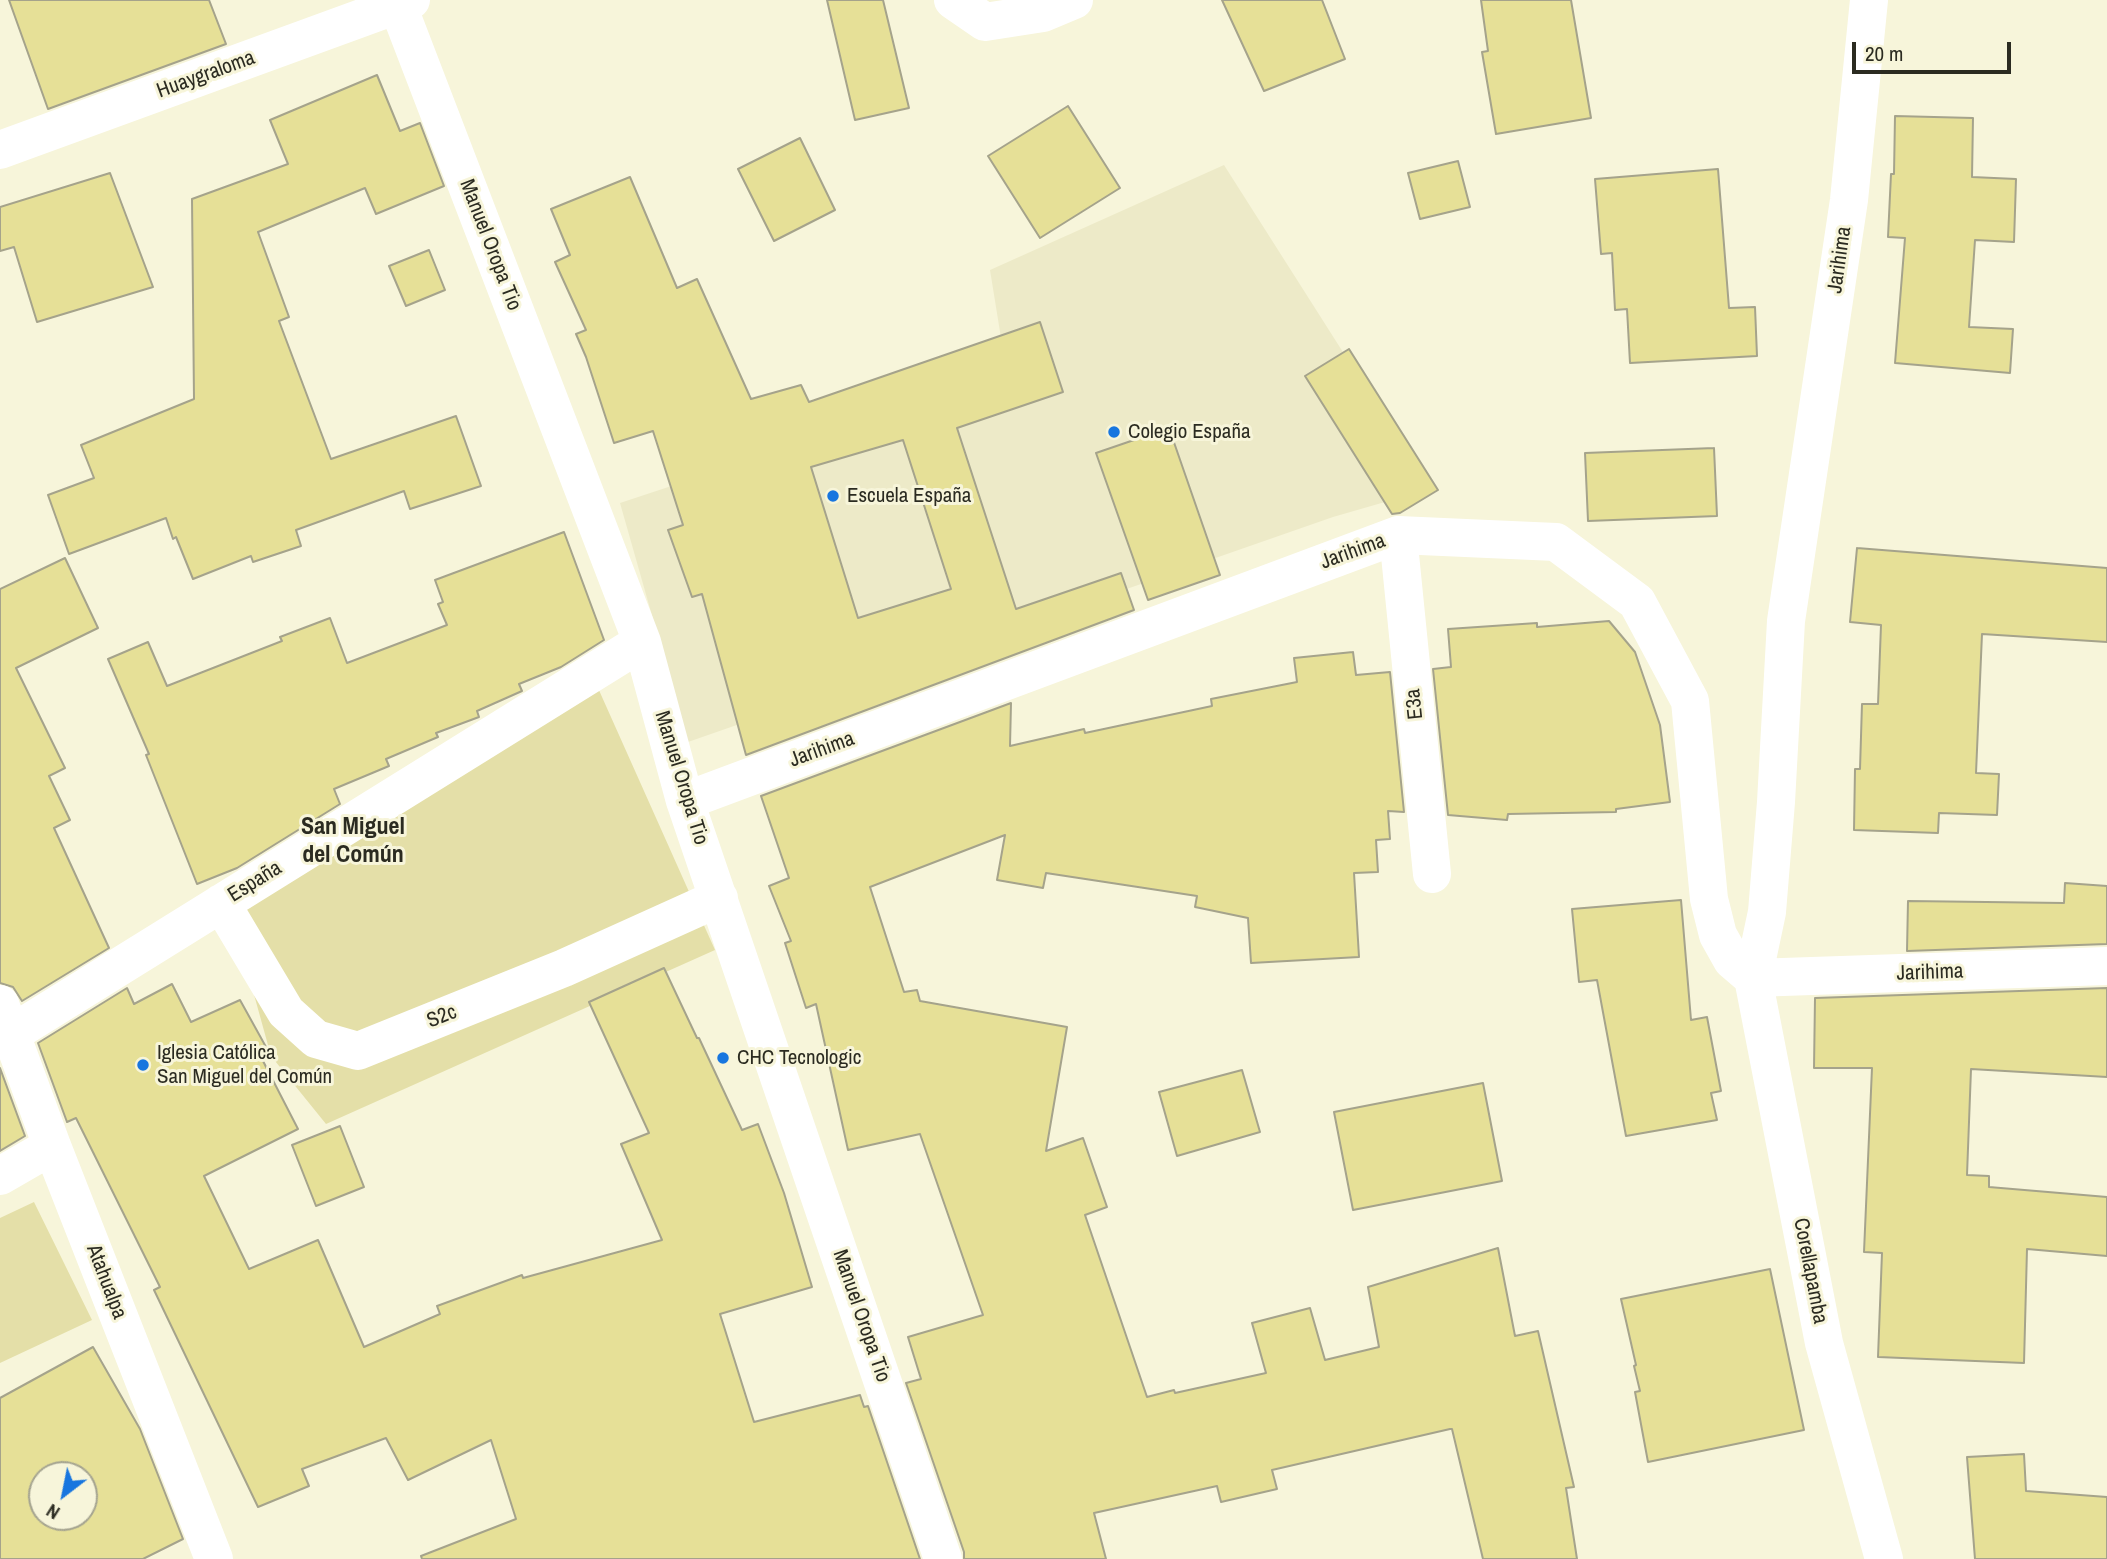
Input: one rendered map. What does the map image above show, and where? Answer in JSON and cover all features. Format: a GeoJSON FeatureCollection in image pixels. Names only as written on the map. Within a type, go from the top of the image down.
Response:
{"type":"FeatureCollection","features":[{"type":"Feature","properties":{"kind":"street"},"geometry":{"type":"LineString","coordinates":[[953,0],[985,22],[1043,13],[1074,0]]}},
{"type":"Feature","properties":{"kind":"street","name":"Jarihima"},"geometry":{"type":"LineString","coordinates":[[1753,978],[1767,912],[1786,621],[1849,200],[1869,0]]}},
{"type":"Feature","properties":{"kind":"street","name":"Huaygraloma"},"geometry":{"type":"LineString","coordinates":[[0,150],[398,2]]}},
{"type":"Feature","properties":{"kind":"street","name":"Manuel Oropa Tio"},"geometry":{"type":"LineString","coordinates":[[398,2],[642,642],[685,801],[943,1559]]}},
{"type":"Feature","properties":{"kind":"street","name":"Jarihima"},"geometry":{"type":"LineString","coordinates":[[685,801],[1398,535],[1556,541],[1637,602],[1690,701],[1709,900],[1717,935],[1732,960],[1753,978],[2107,966]]}},
{"type":"Feature","properties":{"kind":"street","name":"E3a"},"geometry":{"type":"LineString","coordinates":[[1398,535],[1432,874]]}},
{"type":"Feature","properties":{"kind":"street","name":"España"},"geometry":{"type":"LineString","coordinates":[[5,1019],[220,903],[642,642]]}},
{"type":"Feature","properties":{"kind":"street","name":"S2c"},"geometry":{"type":"LineString","coordinates":[[220,903],[286,1012],[316,1039],[358,1051],[564,968],[719,898]]}},
{"type":"Feature","properties":{"kind":"street","name":"Corellapamba"},"geometry":{"type":"LineString","coordinates":[[1753,978],[1824,1343],[1884,1559]]}},
{"type":"Feature","properties":{"kind":"street","name":"Atahualpa"},"geometry":{"type":"LineString","coordinates":[[5,1019],[214,1559]]}},
{"type":"Feature","properties":{"kind":"street"},"geometry":{"type":"LineString","coordinates":[[0,1176],[52,1146]]}},
{"type":"Feature","properties":{"kind":"shaded area","name":"Colegio España"},"geometry":{"type":"Polygon","coordinates":[[[1224,165],[1430,489],[1333,517],[688,742],[620,503],[1007,375],[990,270],[1224,165]]]}},
{"type":"Feature","properties":{"kind":"shaded area"},"geometry":{"type":"Polygon","coordinates":[[[598,688],[715,950],[326,1124],[271,1056],[232,915],[598,688]]]}},
{"type":"Feature","properties":{"kind":"shaded area"},"geometry":{"type":"Polygon","coordinates":[[[34,1202],[92,1320],[0,1363],[0,1218],[34,1202]]]}},
{"type":"Feature","properties":{"kind":"building"},"geometry":{"type":"Polygon","coordinates":[[[9,0],[209,0],[226,44],[48,109],[9,0]]]}},
{"type":"Feature","properties":{"kind":"building"},"geometry":{"type":"Polygon","coordinates":[[[827,0],[883,0],[909,108],[855,120],[827,0]]]}},
{"type":"Feature","properties":{"kind":"building"},"geometry":{"type":"Polygon","coordinates":[[[1222,0],[1322,0],[1345,59],[1264,91],[1222,0]]]}},
{"type":"Feature","properties":{"kind":"building"},"geometry":{"type":"Polygon","coordinates":[[[1481,0],[1571,0],[1591,118],[1496,134],[1482,52],[1488,51],[1481,0]]]}},
{"type":"Feature","properties":{"kind":"building"},"geometry":{"type":"Polygon","coordinates":[[[377,75],[400,131],[420,123],[444,186],[376,214],[365,188],[258,232],[289,317],[279,321],[331,459],[456,416],[481,486],[410,509],[404,491],[296,530],[301,546],[253,562],[251,556],[193,579],[166,518],[69,554],[48,495],[94,478],[81,445],[194,399],[192,199],[288,164],[270,120],[377,75]]]}},
{"type":"Feature","properties":{"kind":"building"},"geometry":{"type":"Polygon","coordinates":[[[1068,106],[1120,188],[1040,238],[988,156],[1068,106]]]}},
{"type":"Feature","properties":{"kind":"building"},"geometry":{"type":"Polygon","coordinates":[[[1895,116],[1973,118],[1972,177],[2016,179],[2014,242],[1975,240],[1969,327],[2013,329],[2010,373],[1895,363],[1905,238],[1888,237],[1891,174],[1894,174],[1895,116]]]}},
{"type":"Feature","properties":{"kind":"building"},"geometry":{"type":"Polygon","coordinates":[[[800,138],[835,210],[774,241],[738,169],[800,138]]]}},
{"type":"Feature","properties":{"kind":"building"},"geometry":{"type":"Polygon","coordinates":[[[1458,161],[1470,207],[1420,219],[1408,173],[1458,161]]]}},
{"type":"Feature","properties":{"kind":"building"},"geometry":{"type":"Polygon","coordinates":[[[1718,169],[1729,308],[1755,307],[1757,356],[1630,363],[1627,309],[1615,310],[1612,253],[1601,254],[1595,179],[1718,169]]]}},
{"type":"Feature","properties":{"kind":"building"},"geometry":{"type":"Polygon","coordinates":[[[110,173],[153,287],[37,322],[14,247],[0,251],[0,207],[110,173]]]}},
{"type":"Feature","properties":{"kind":"building"},"geometry":{"type":"Polygon","coordinates":[[[630,177],[677,288],[697,279],[751,399],[801,385],[809,402],[1040,322],[1063,392],[957,428],[1016,609],[1121,573],[1134,610],[746,755],[702,594],[692,597],[668,530],[683,525],[653,431],[614,443],[576,334],[586,330],[555,262],[570,255],[551,209],[630,177]],[[903,440],[811,467],[858,618],[951,589],[903,440]]]}},
{"type":"Feature","properties":{"kind":"building"},"geometry":{"type":"Polygon","coordinates":[[[429,250],[445,290],[406,306],[389,266],[429,250]]]}},
{"type":"Feature","properties":{"kind":"building"},"geometry":{"type":"Polygon","coordinates":[[[1349,349],[1438,490],[1400,513],[1392,514],[1305,376],[1349,349]]]}},
{"type":"Feature","properties":{"kind":"building"},"geometry":{"type":"Polygon","coordinates":[[[1169,428],[1220,575],[1148,600],[1096,453],[1169,428]]]}},
{"type":"Feature","properties":{"kind":"building"},"geometry":{"type":"Polygon","coordinates":[[[1714,448],[1717,516],[1588,521],[1585,453],[1714,448]]]}},
{"type":"Feature","properties":{"kind":"building"},"geometry":{"type":"Polygon","coordinates":[[[564,532],[604,640],[561,667],[519,684],[522,691],[477,711],[479,717],[436,733],[438,737],[386,759],[389,766],[334,789],[340,804],[237,868],[197,884],[146,755],[149,754],[108,659],[148,642],[167,686],[282,641],[280,637],[330,618],[347,663],[447,625],[438,604],[443,602],[435,580],[564,532]]]}},
{"type":"Feature","properties":{"kind":"building"},"geometry":{"type":"Polygon","coordinates":[[[1857,548],[2107,568],[2107,642],[1982,634],[1976,773],[1999,774],[1997,815],[1939,813],[1938,833],[1854,830],[1855,769],[1860,769],[1862,704],[1878,704],[1881,625],[1850,622],[1857,548]]]}},
{"type":"Feature","properties":{"kind":"building"},"geometry":{"type":"Polygon","coordinates":[[[65,558],[98,628],[16,668],[65,768],[49,776],[70,820],[54,828],[109,948],[22,1001],[13,987],[0,983],[0,589],[65,558]]]}},
{"type":"Feature","properties":{"kind":"building"},"geometry":{"type":"Polygon","coordinates":[[[1609,621],[1635,652],[1660,725],[1670,802],[1616,809],[1616,812],[1508,814],[1507,820],[1448,815],[1433,669],[1451,667],[1448,629],[1537,623],[1537,627],[1609,621]]]}},
{"type":"Feature","properties":{"kind":"building"},"geometry":{"type":"Polygon","coordinates":[[[1353,652],[1356,675],[1390,672],[1404,812],[1388,811],[1390,839],[1376,840],[1378,872],[1354,873],[1359,957],[1251,963],[1248,918],[1195,907],[1197,896],[1046,873],[1043,888],[997,880],[1005,835],[870,887],[904,992],[917,990],[920,1001],[1067,1027],[1046,1151],[1083,1138],[1107,1207],[1085,1215],[1147,1397],[1266,1373],[1252,1323],[1310,1308],[1325,1360],[1379,1347],[1368,1287],[1498,1248],[1515,1336],[1538,1331],[1574,1487],[1566,1488],[1577,1559],[1483,1559],[1450,1429],[1272,1470],[1277,1489],[1221,1502],[1217,1486],[1094,1513],[1106,1559],[964,1559],[964,1552],[906,1383],[921,1379],[908,1337],[983,1315],[920,1134],[848,1150],[816,1004],[806,1008],[785,943],[791,941],[769,886],[789,878],[761,796],[1011,703],[1010,746],[1084,729],[1085,733],[1212,706],[1211,699],[1297,682],[1294,658],[1353,652]]]}},
{"type":"Feature","properties":{"kind":"building"},"geometry":{"type":"Polygon","coordinates":[[[2065,883],[2107,886],[2107,944],[1907,951],[1908,901],[2064,903],[2065,883]]]}},
{"type":"Feature","properties":{"kind":"building"},"geometry":{"type":"Polygon","coordinates":[[[1681,900],[1691,1020],[1707,1017],[1721,1091],[1711,1093],[1717,1120],[1626,1136],[1597,980],[1579,982],[1572,909],[1681,900]]]}},
{"type":"Feature","properties":{"kind":"building"},"geometry":{"type":"Polygon","coordinates":[[[664,968],[742,1130],[758,1124],[784,1193],[812,1287],[720,1314],[754,1422],[860,1395],[864,1407],[868,1406],[920,1559],[422,1559],[421,1556],[516,1519],[491,1440],[408,1480],[386,1438],[302,1469],[309,1486],[258,1507],[154,1290],[160,1287],[76,1118],[67,1122],[38,1043],[127,988],[134,1004],[172,984],[191,1022],[240,1000],[271,1056],[263,1061],[298,1129],[204,1176],[249,1269],[318,1240],[364,1347],[440,1314],[437,1306],[522,1275],[523,1278],[662,1240],[621,1144],[649,1133],[589,1002],[664,968]]]}},
{"type":"Feature","properties":{"kind":"building"},"geometry":{"type":"Polygon","coordinates":[[[2107,988],[2107,1077],[1971,1069],[1967,1175],[1989,1176],[1989,1187],[2107,1197],[2107,1256],[2027,1249],[2024,1363],[1878,1357],[1882,1253],[1864,1252],[1872,1068],[1814,1068],[1815,998],[2107,988]]]}},
{"type":"Feature","properties":{"kind":"building"},"geometry":{"type":"Polygon","coordinates":[[[0,1068],[25,1136],[0,1151],[0,1068]]]}},
{"type":"Feature","properties":{"kind":"building"},"geometry":{"type":"Polygon","coordinates":[[[1242,1070],[1260,1132],[1177,1156],[1159,1092],[1242,1070]]]}},
{"type":"Feature","properties":{"kind":"building"},"geometry":{"type":"Polygon","coordinates":[[[1483,1083],[1502,1181],[1353,1210],[1334,1112],[1483,1083]]]}},
{"type":"Feature","properties":{"kind":"building"},"geometry":{"type":"Polygon","coordinates":[[[340,1126],[364,1187],[316,1206],[292,1145],[340,1126]]]}},
{"type":"Feature","properties":{"kind":"building"},"geometry":{"type":"Polygon","coordinates":[[[1770,1269],[1804,1430],[1648,1462],[1635,1392],[1640,1391],[1634,1366],[1636,1365],[1621,1299],[1770,1269]]]}},
{"type":"Feature","properties":{"kind":"building"},"geometry":{"type":"Polygon","coordinates":[[[93,1347],[140,1429],[183,1539],[143,1559],[0,1559],[0,1398],[93,1347]]]}},
{"type":"Feature","properties":{"kind":"building"},"geometry":{"type":"Polygon","coordinates":[[[2024,1454],[2026,1491],[2107,1497],[2107,1559],[1975,1559],[1967,1457],[2024,1454]]]}},
{"type":"Feature","properties":{"kind":"place","name":"Colegio España"},"geometry":{"type":"Point","coordinates":[1114,432]}},
{"type":"Feature","properties":{"kind":"place","name":"Escuela España"},"geometry":{"type":"Point","coordinates":[833,496]}},
{"type":"Feature","properties":{"kind":"place","name":"CHC Tecnologic"},"geometry":{"type":"Point","coordinates":[723,1058]}},
{"type":"Feature","properties":{"kind":"place","name":"Iglesia Católica San Miguel del Común"},"geometry":{"type":"Point","coordinates":[143,1065]}},
{"type":"Feature","properties":{"kind":"district","name":"San Miguel del Común"},"geometry":{"type":"Point","coordinates":[353,842]}}]}
